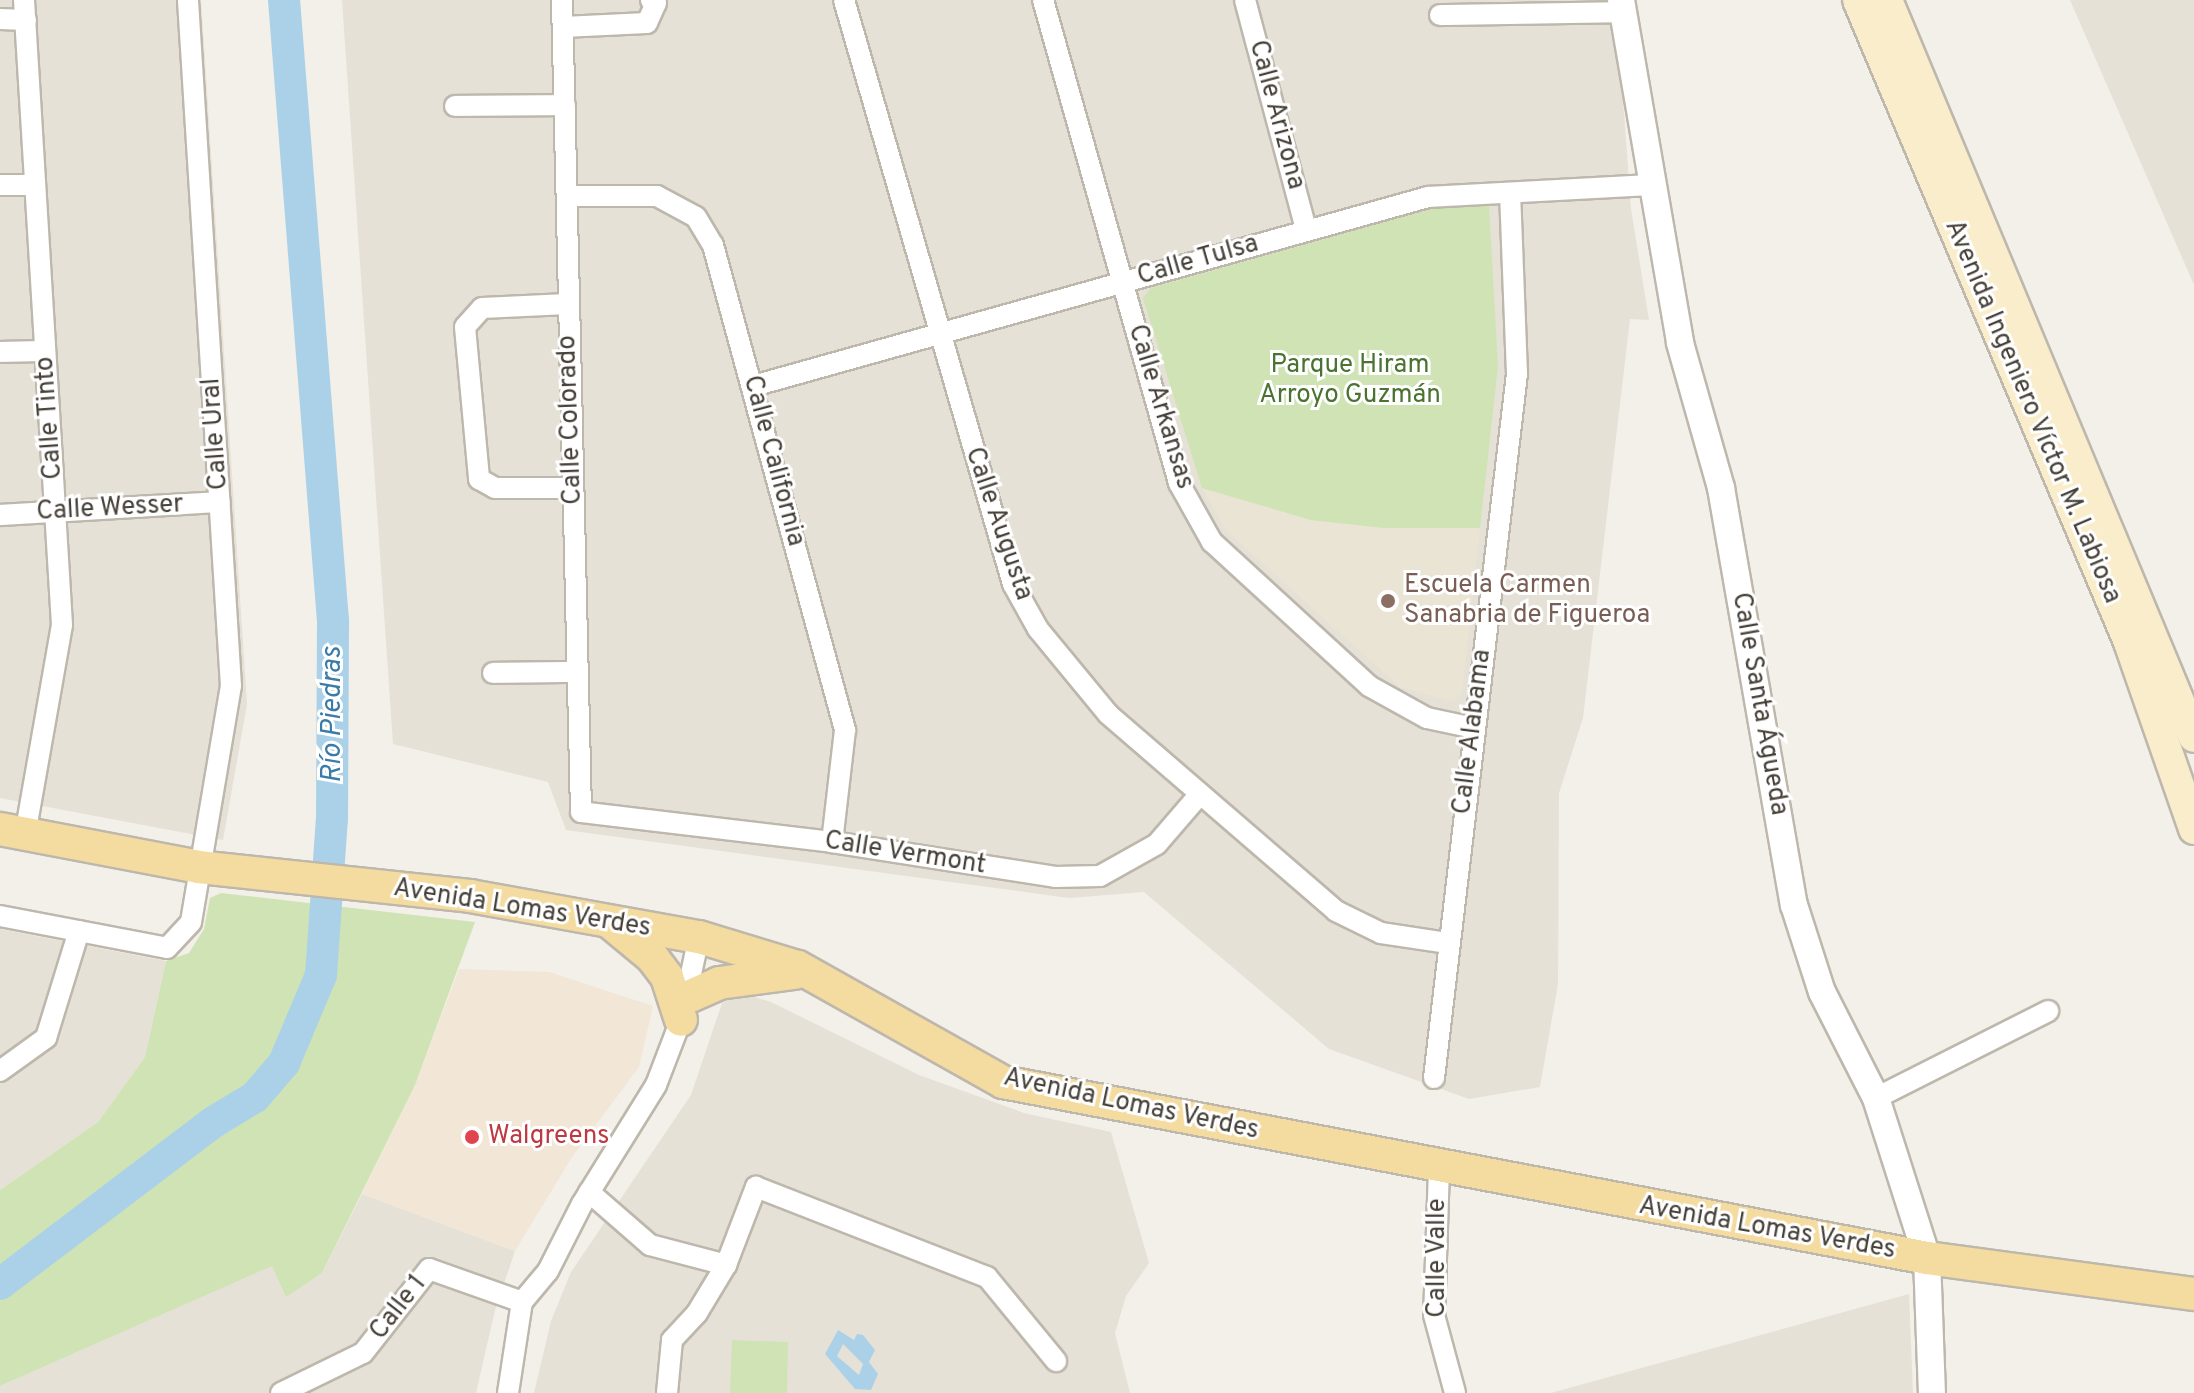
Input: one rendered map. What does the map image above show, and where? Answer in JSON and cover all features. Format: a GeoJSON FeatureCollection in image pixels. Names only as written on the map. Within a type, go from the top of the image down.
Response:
{"type":"FeatureCollection","features":[{"type":"Feature","properties":{"kind":"main road","name":"Avenida Ingeniero Víctor M. Labiosa"},"geometry":{"type":"LineString","coordinates":[[1858,0],[2129,642],[2194,829]]}},
{"type":"Feature","properties":{"kind":"main road","name":"Avenida Ingeniero Víctor M. Labiosa"},"geometry":{"type":"LineString","coordinates":[[1887,0],[2194,737]]}},
{"type":"Feature","properties":{"kind":"main road","name":"Avenida Lomas Verdes"},"geometry":{"type":"LineString","coordinates":[[13,832],[199,867],[410,890],[699,937],[811,974],[1003,1082],[1439,1168],[1927,1258],[2184,1291]]}},
{"type":"Feature","properties":{"kind":"main road"},"geometry":{"type":"LineString","coordinates":[[606,920],[632,935],[652,957],[667,977],[683,1009],[719,983],[760,974],[811,974]]}},
{"type":"Feature","properties":{"kind":"street","name":"Calle Ural"},"geometry":{"type":"LineString","coordinates":[[79,931],[167,948],[191,922],[231,686],[188,0]]}},
{"type":"Feature","properties":{"kind":"street","name":"Calle Colorado"},"geometry":{"type":"LineString","coordinates":[[562,0],[581,812]]}},
{"type":"Feature","properties":{"kind":"street"},"geometry":{"type":"LineString","coordinates":[[563,27],[647,23],[656,3],[651,0]]}},
{"type":"Feature","properties":{"kind":"street","name":"Calle Augusta"},"geometry":{"type":"LineString","coordinates":[[844,0],[937,334],[1013,584],[1038,629],[1108,714],[1336,911],[1381,933],[1448,943]]}},
{"type":"Feature","properties":{"kind":"street","name":"Calle Arkansas"},"geometry":{"type":"LineString","coordinates":[[1043,0],[1179,483],[1212,542],[1369,686],[1427,718],[1474,728]]}},
{"type":"Feature","properties":{"kind":"street","name":"Calle Arizona"},"geometry":{"type":"LineString","coordinates":[[1245,0],[1306,230]]}},
{"type":"Feature","properties":{"kind":"street"},"geometry":{"type":"LineString","coordinates":[[1440,15],[1622,6]]}},
{"type":"Feature","properties":{"kind":"street","name":"Calle Santa Águeda"},"geometry":{"type":"LineString","coordinates":[[1622,6],[1650,185],[1680,343],[1721,488],[1794,905],[1822,992],[1876,1098],[1927,1258],[1932,1393]]}},
{"type":"Feature","properties":{"kind":"street"},"geometry":{"type":"LineString","coordinates":[[0,19],[25,10]]}},
{"type":"Feature","properties":{"kind":"street","name":"Calle Tinto"},"geometry":{"type":"LineString","coordinates":[[13,832],[62,625],[25,10]]}},
{"type":"Feature","properties":{"kind":"street"},"geometry":{"type":"LineString","coordinates":[[455,106],[565,105]]}},
{"type":"Feature","properties":{"kind":"street"},"geometry":{"type":"LineString","coordinates":[[0,185],[35,185]]}},
{"type":"Feature","properties":{"kind":"street","name":"Calle Tulsa"},"geometry":{"type":"LineString","coordinates":[[753,386],[1428,197],[1650,185]]}},
{"type":"Feature","properties":{"kind":"street","name":"Calle Alabama"},"geometry":{"type":"LineString","coordinates":[[1434,1078],[1517,374],[1510,194]]}},
{"type":"Feature","properties":{"kind":"street","name":"Calle California"},"geometry":{"type":"LineString","coordinates":[[568,196],[657,196],[696,217],[713,245],[845,730],[832,842]]}},
{"type":"Feature","properties":{"kind":"street"},"geometry":{"type":"LineString","coordinates":[[567,304],[482,308],[465,327],[479,479],[495,488],[573,488]]}},
{"type":"Feature","properties":{"kind":"street"},"geometry":{"type":"LineString","coordinates":[[0,352],[45,351]]}},
{"type":"Feature","properties":{"kind":"street","name":"Calle Wesser"},"geometry":{"type":"LineString","coordinates":[[0,515],[220,502]]}},
{"type":"Feature","properties":{"kind":"street"},"geometry":{"type":"LineString","coordinates":[[493,673],[577,672]]}},
{"type":"Feature","properties":{"kind":"street","name":"Calle Vermont"},"geometry":{"type":"LineString","coordinates":[[581,812],[832,842],[1055,877],[1100,876],[1157,844],[1200,794]]}},
{"type":"Feature","properties":{"kind":"street"},"geometry":{"type":"LineString","coordinates":[[0,916],[79,931],[46,1038],[0,1071]]}},
{"type":"Feature","properties":{"kind":"street"},"geometry":{"type":"LineString","coordinates":[[508,1393],[522,1302],[548,1271],[589,1192],[656,1085],[683,1009],[699,937]]}},
{"type":"Feature","properties":{"kind":"street"},"geometry":{"type":"LineString","coordinates":[[1876,1098],[2048,1011]]}},
{"type":"Feature","properties":{"kind":"street","name":"Calle Valle"},"geometry":{"type":"LineString","coordinates":[[1439,1168],[1434,1315],[1455,1393]]}},
{"type":"Feature","properties":{"kind":"street"},"geometry":{"type":"LineString","coordinates":[[667,1393],[672,1340],[697,1313],[726,1265],[756,1187],[987,1277],[1056,1361]]}},
{"type":"Feature","properties":{"kind":"street"},"geometry":{"type":"LineString","coordinates":[[589,1192],[650,1245],[726,1265]]}},
{"type":"Feature","properties":{"kind":"street","name":"Calle 1"},"geometry":{"type":"LineString","coordinates":[[281,1393],[363,1353],[429,1269],[522,1302]]}},
{"type":"Feature","properties":{"kind":"shaded area"},"geometry":{"type":"Polygon","coordinates":[[[0,0],[201,0],[247,704],[223,840],[0,798],[0,0]]]}},
{"type":"Feature","properties":{"kind":"shaded area"},"geometry":{"type":"Polygon","coordinates":[[[342,0],[1605,0],[1622,86],[1631,209],[1649,320],[1630,319],[1583,718],[1559,793],[1558,984],[1540,1087],[1469,1099],[1329,1049],[1144,892],[1069,898],[566,830],[548,782],[393,744],[342,0]]]}},
{"type":"Feature","properties":{"kind":"shaded area"},"geometry":{"type":"Polygon","coordinates":[[[2070,0],[2194,0],[2194,285],[2070,0]]]}},
{"type":"Feature","properties":{"kind":"shaded area","name":"Escuela Carmen Sanabria de Figueroa"},"geometry":{"type":"Polygon","coordinates":[[[1202,488],[1311,520],[1384,528],[1480,528],[1462,694],[1452,701],[1400,687],[1226,530],[1202,488]]]}},
{"type":"Feature","properties":{"kind":"shaded area"},"geometry":{"type":"Polygon","coordinates":[[[0,929],[166,961],[145,1057],[98,1122],[0,1190],[0,929]]]}},
{"type":"Feature","properties":{"kind":"shaded area"},"geometry":{"type":"Polygon","coordinates":[[[459,969],[549,972],[653,1006],[639,1067],[572,1157],[515,1251],[362,1194],[415,1085],[459,969]]]}},
{"type":"Feature","properties":{"kind":"shaded area"},"geometry":{"type":"Polygon","coordinates":[[[744,994],[771,1002],[919,1075],[1024,1113],[1111,1132],[1149,1263],[1126,1296],[1115,1333],[1130,1393],[534,1393],[551,1321],[571,1272],[691,1095],[722,1003],[744,994]]]}},
{"type":"Feature","properties":{"kind":"shaded area"},"geometry":{"type":"Polygon","coordinates":[[[362,1194],[515,1251],[495,1310],[476,1393],[0,1393],[0,1386],[273,1265],[286,1296],[322,1273],[362,1194]]]}},
{"type":"Feature","properties":{"kind":"shaded area"},"geometry":{"type":"Polygon","coordinates":[[[1909,1294],[1913,1393],[1551,1393],[1909,1294]]]}},
{"type":"Feature","properties":{"kind":"green space","name":"Parque Hiram Arroyo Guzmán"},"geometry":{"type":"Polygon","coordinates":[[[1489,205],[1498,366],[1480,528],[1384,528],[1311,520],[1202,488],[1143,298],[1151,288],[1442,206],[1489,205]]]}},
{"type":"Feature","properties":{"kind":"green space"},"geometry":{"type":"Polygon","coordinates":[[[221,893],[475,922],[415,1085],[322,1273],[286,1297],[272,1266],[0,1386],[0,1190],[98,1122],[145,1057],[166,961],[189,953],[204,929],[210,898],[221,893]]]}},
{"type":"Feature","properties":{"kind":"green space"},"geometry":{"type":"Polygon","coordinates":[[[732,1340],[788,1342],[787,1393],[730,1393],[732,1340]]]}},
{"type":"Feature","properties":{"kind":"water"},"geometry":{"type":"Polygon","coordinates":[[[838,1330],[854,1340],[857,1334],[863,1335],[875,1350],[869,1362],[878,1374],[871,1390],[855,1389],[825,1354],[838,1330]],[[843,1344],[837,1356],[859,1375],[863,1364],[843,1344]]]}},
{"type":"Feature","properties":{"kind":"waterway","name":"Río Piedras"},"geometry":{"type":"LineString","coordinates":[[0,1284],[212,1123],[255,1097],[284,1063],[321,975],[332,819],[333,621],[284,0]]}},
{"type":"Feature","properties":{"kind":"place","name":"Escuela Carmen Sanabria de Figueroa"},"geometry":{"type":"Point","coordinates":[1388,601]}},
{"type":"Feature","properties":{"kind":"place","name":"Walgreens"},"geometry":{"type":"Point","coordinates":[472,1137]}}]}
